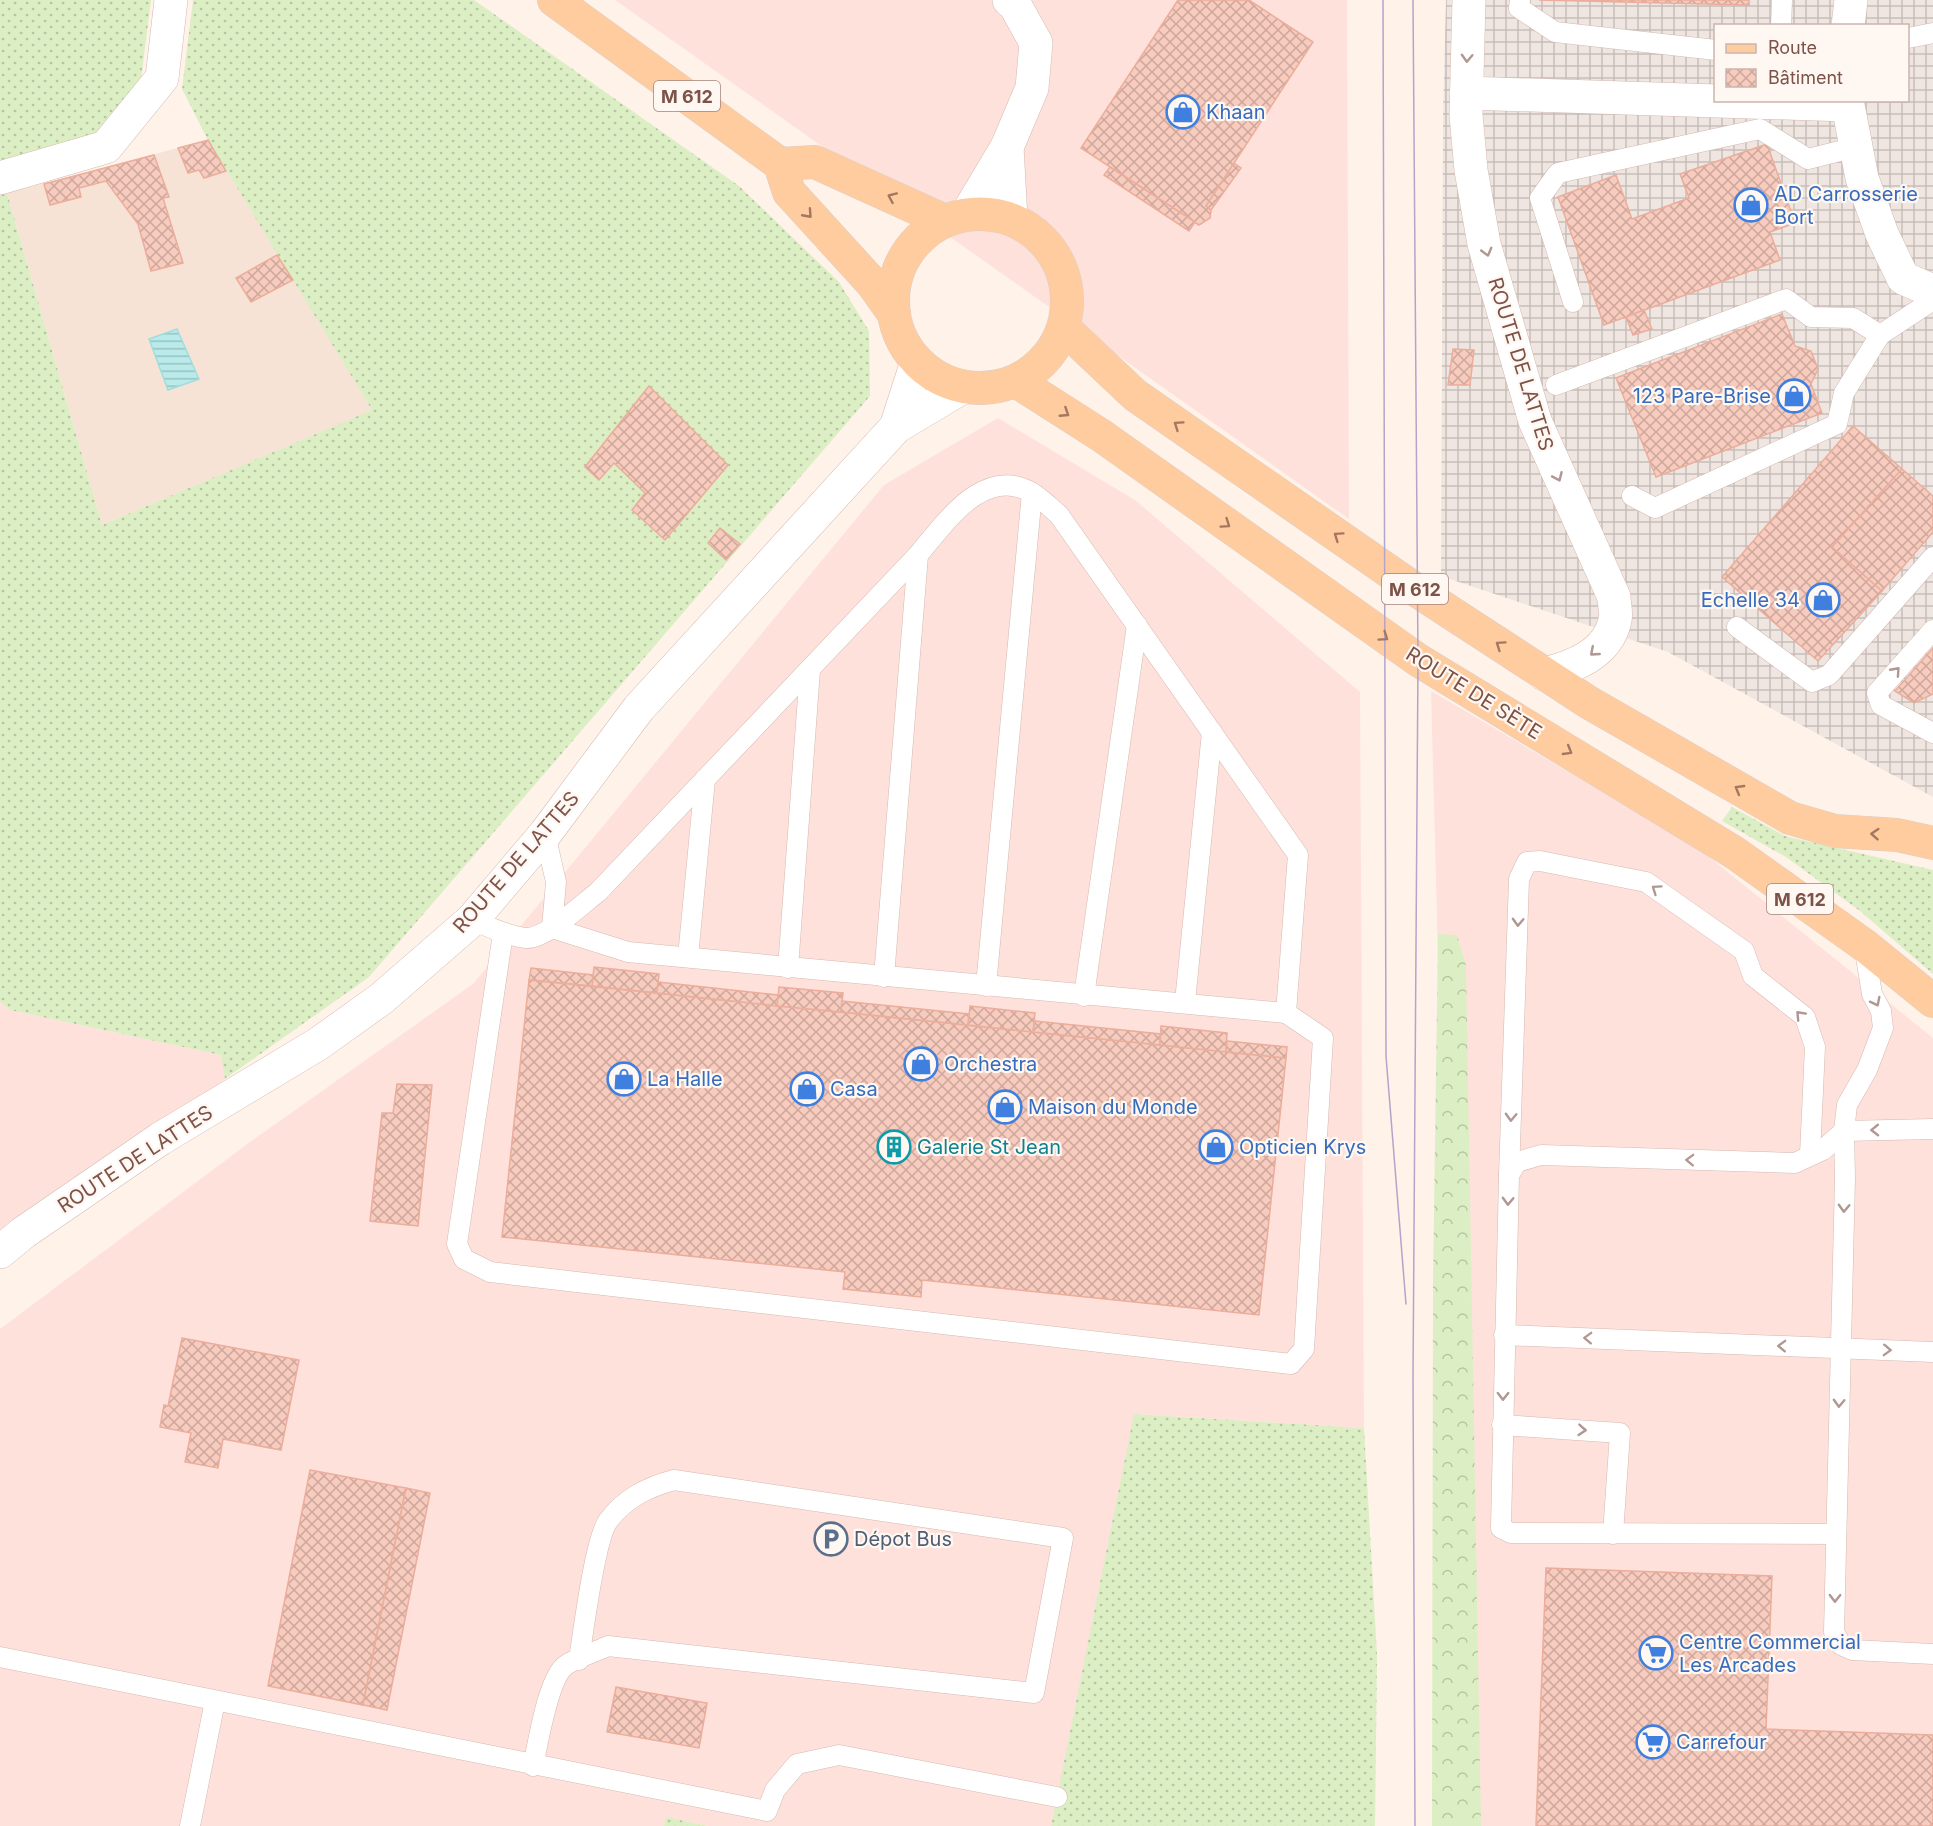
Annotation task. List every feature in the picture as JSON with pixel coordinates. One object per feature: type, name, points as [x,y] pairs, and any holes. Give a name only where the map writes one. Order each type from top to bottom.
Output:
[{"type":"main road","name":"M 612","points":[[554,0],[780,164]]},
{"type":"main road","points":[[894,314],[872,283],[789,192],[780,164],[815,162],[956,218]]},
{"type":"main road","points":[[990,214],[1011,219],[1042,239],[1062,269],[1068,298],[1064,328],[1053,350],[1037,368],[1016,381],[990,388],[963,387],[939,379],[917,362],[902,340],[894,314],[894,286],[903,259],[921,237],[956,218],[990,214]]},
{"type":"main road","name":"M 612","points":[[1064,328],[1135,395],[1416,590],[1544,674],[1790,818],[1835,831],[1897,835],[1933,843]]},
{"type":"main road","name":"ROUTE DE SÈTE","points":[[1016,381],[1102,436],[1418,660],[1735,853],[1864,945],[1933,1001]]},
{"type":"street","points":[[0,178],[106,147],[162,78],[171,0]]},
{"type":"street","points":[[956,218],[1007,147],[1032,88],[1036,43],[1015,5],[1009,0]]},
{"type":"street","name":"ROUTE DE LATTES","points":[[1469,0],[1466,93],[1471,170],[1484,244],[1521,380],[1557,477],[1607,578],[1614,597],[1616,620],[1606,641],[1591,656],[1571,667],[1544,674]]},
{"type":"street","points":[[1848,24],[1851,0]]},
{"type":"street","points":[[1466,93],[1714,100]]},
{"type":"street","points":[[1809,102],[1847,103],[1862,178],[1881,234],[1903,278],[1933,291]]},
{"type":"street","points":[[1007,147],[1011,219]]},
{"type":"street","name":"ROUTE DE LATTES","points":[[897,427],[917,362]]},
{"type":"street","name":"ROUTE DE LATTES","points":[[0,1252],[23,1233],[160,1139],[318,1044],[381,999],[472,920],[545,834],[639,708],[897,427],[963,387]]},
{"type":"lane","points":[[1520,0],[1519,8],[1555,32],[1714,50]]},
{"type":"lane","points":[[1781,24],[1782,0]]},
{"type":"lane","points":[[1909,38],[1933,33]]},
{"type":"lane","points":[[1573,302],[1540,198],[1558,172],[1760,129],[1808,159],[1856,147]]},
{"type":"lane","points":[[1556,385],[1786,299],[1811,317],[1853,318],[1880,335]]},
{"type":"lane","points":[[1632,496],[1655,508],[1837,424],[1844,393],[1880,335],[1933,300]]},
{"type":"lane","points":[[472,920],[503,933],[529,938],[552,928],[598,892],[918,555],[950,517],[980,491],[1000,484],[1032,493],[1059,515],[1298,855],[1286,1013]]},
{"type":"lane","points":[[986,986],[1032,493]]},
{"type":"lane","points":[[884,977],[918,555]]},
{"type":"lane","points":[[1737,627],[1812,682],[1829,675],[1933,557]]},
{"type":"lane","points":[[1084,996],[1137,625]]},
{"type":"lane","points":[[1933,630],[1877,693],[1881,705],[1933,733]]},
{"type":"lane","points":[[788,968],[810,670]]},
{"type":"lane","points":[[1185,1002],[1212,732]]},
{"type":"lane","points":[[688,957],[705,779]]},
{"type":"lane","points":[[545,834],[556,882],[552,928]]},
{"type":"lane","points":[[1810,1155],[1815,1047],[1805,1017],[1753,975],[1744,951],[1647,882],[1539,861],[1527,862],[1520,879],[1504,1335],[1501,1528],[1511,1533],[1836,1534]]},
{"type":"lane","points":[[503,933],[457,1244],[464,1259],[490,1272],[1291,1364],[1304,1349],[1323,1038],[1286,1013],[628,952],[552,928]]},
{"type":"lane","points":[[1864,945],[1872,994],[1881,1011],[1883,1028],[1867,1070],[1846,1105],[1834,1632],[1841,1645],[1852,1650],[1933,1654]]},
{"type":"lane","points":[[1509,1175],[1517,1162],[1541,1155],[1796,1163],[1823,1150],[1844,1131],[1933,1129]]},
{"type":"lane","points":[[1504,1335],[1933,1352]]},
{"type":"lane","points":[[1502,1425],[1620,1432],[1613,1534]]},
{"type":"lane","points":[[533,1766],[555,1677],[565,1666],[579,1660],[608,1646],[1034,1693],[1063,1538],[674,1480],[647,1487],[625,1503],[607,1522],[594,1570],[579,1660]]},
{"type":"lane","points":[[0,1657],[533,1766],[767,1811],[775,1790],[797,1764],[839,1755],[1057,1797]]},
{"type":"lane","points":[[190,1826],[215,1701]]},
{"type":"shaded area","points":[[615,0],[1347,0],[1349,519]]},
{"type":"shaded area","points":[[1446,0],[1933,0],[1933,797],[1668,652],[1441,576],[1443,116]]},
{"type":"shaded area","points":[[208,140],[373,410],[102,525],[7,193]]},
{"type":"shaded area","points":[[998,418],[1135,500],[1360,692],[1364,1428],[1135,1414],[1051,1826],[708,1826],[666,1817],[664,1826],[0,1826],[0,1329],[250,1142],[473,984],[884,485]]},
{"type":"shaded area","points":[[1431,691],[1698,848],[1933,1038],[1933,1826],[1461,1826]]},
{"type":"shaded area","points":[[0,1002],[10,1010],[222,1055],[225,1079],[0,1248]]},
{"type":"green space","points":[[0,0],[151,0],[140,88],[97,139],[0,168]]},
{"type":"green space","points":[[193,0],[474,0],[739,186],[839,282],[869,331],[870,396],[369,977],[225,1079],[221,1055],[10,1010],[0,1002],[0,195],[7,193],[102,525],[372,410],[208,140],[182,89]]},
{"type":"green space","points":[[1732,807],[1785,836],[1933,870],[1933,974],[1860,911],[1786,857],[1722,821]]},
{"type":"green space","points":[[1438,934],[1457,935],[1466,965],[1481,1826],[1432,1826],[1433,1280]]},
{"type":"green space","points":[[1134,1414],[1364,1428],[1377,1655],[1375,1826],[1051,1826]]},
{"type":"green space","points":[[666,1817],[708,1826],[664,1826]]},
{"type":"water","points":[[177,329],[199,379],[168,390],[149,339]]},
{"type":"building","points":[[1178,0],[1249,0],[1313,42],[1206,206],[1211,210],[1210,218],[1199,225],[1081,148]]},
{"type":"building","points":[[1539,0],[1749,0],[1749,5]]},
{"type":"building","points":[[208,140],[226,171],[204,178],[199,170],[188,173],[178,148]]},
{"type":"building","points":[[1767,144],[1795,223],[1770,232],[1780,260],[1604,325],[1558,197],[1616,175],[1632,219],[1689,198],[1680,174]]},
{"type":"building","points":[[154,155],[169,197],[163,198],[183,263],[151,271],[138,224],[106,181],[79,188],[81,197],[50,205],[44,184]]},
{"type":"building","points":[[1234,163],[1241,168],[1211,210],[1206,206]]},
{"type":"building","points":[[1110,167],[1195,222],[1189,231],[1104,175]]},
{"type":"building","points":[[277,255],[293,280],[251,302],[236,278]]},
{"type":"building","points":[[1644,310],[1652,329],[1633,335],[1626,317]]},
{"type":"building","points":[[1782,314],[1795,346],[1811,351],[1818,369],[1811,384],[1822,413],[1656,477],[1616,378]]},
{"type":"building","points":[[1453,349],[1474,350],[1470,385],[1448,385]]},
{"type":"building","points":[[649,386],[728,465],[665,540],[632,510],[645,493],[614,463],[599,480],[585,467]]},
{"type":"building","points":[[1853,426],[1902,469],[1832,547],[1882,591],[1818,661],[1722,577]]},
{"type":"building","points":[[1902,469],[1933,496],[1933,532],[1882,591],[1832,547]]},
{"type":"building","points":[[720,528],[740,544],[726,560],[708,543]]},
{"type":"building","points":[[1933,648],[1933,694],[1914,703],[1895,691]]},
{"type":"building","points":[[594,967],[659,974],[657,993],[592,986]]},
{"type":"building","points":[[531,968],[593,975],[592,986],[529,980]]},
{"type":"building","name":"Galerie St Jean","points":[[529,980],[1286,1058],[1259,1315],[922,1280],[921,1297],[843,1289],[845,1272],[502,1237]]},
{"type":"building","points":[[658,982],[778,995],[777,1006],[657,993]]},
{"type":"building","points":[[779,987],[843,993],[841,1012],[777,1006]]},
{"type":"building","points":[[842,1001],[969,1014],[968,1025],[841,1012]]},
{"type":"building","points":[[970,1006],[1035,1013],[1033,1032],[968,1025]]},
{"type":"building","points":[[1035,1021],[1161,1034],[1160,1045],[1033,1032]]},
{"type":"building","points":[[1161,1026],[1227,1033],[1226,1052],[1160,1045]]},
{"type":"building","points":[[1227,1041],[1287,1047],[1286,1058],[1226,1052]]},
{"type":"building","points":[[397,1084],[432,1085],[418,1226],[370,1221],[382,1113],[393,1113]]},
{"type":"building","points":[[182,1338],[299,1360],[281,1450],[223,1439],[218,1468],[185,1462],[191,1433],[160,1427],[164,1405],[168,1406]]},
{"type":"building","points":[[310,1470],[406,1488],[363,1705],[268,1686]]},
{"type":"building","points":[[406,1488],[430,1493],[387,1710],[363,1705]]},
{"type":"building","name":"Centre Commercial Les Arcades","points":[[1546,1568],[1772,1576],[1766,1729],[1933,1735],[1933,1826],[1536,1826]]},
{"type":"building","points":[[616,1687],[707,1703],[699,1748],[607,1732]]},
{"type":"tram line","points":[[1383,0],[1386,1056],[1406,1304]]},
{"type":"tram line","points":[[1413,0],[1418,660],[1413,1377],[1415,1826]]},
{"type":"place","name":"Khaan","points":[[1183,112]]},
{"type":"place","name":"AD Carrosserie Bort","points":[[1751,205]]},
{"type":"place","name":"123 Pare-Brise","points":[[1794,396]]},
{"type":"place","name":"Echelle 34","points":[[1823,600]]},
{"type":"place","name":"Orchestra","points":[[921,1064]]},
{"type":"place","name":"La Halle","points":[[624,1079]]},
{"type":"place","name":"Casa","points":[[807,1089]]},
{"type":"place","name":"Maison du Monde","points":[[1005,1107]]},
{"type":"place","name":"Galerie St Jean","points":[[894,1147]]},
{"type":"place","name":"Opticien Krys","points":[[1216,1147]]},
{"type":"place","name":"Dépot Bus","points":[[831,1539]]},
{"type":"place","name":"Centre Commercial Les Arcades","points":[[1656,1653]]},
{"type":"place","name":"Carrefour","points":[[1653,1742]]}]
